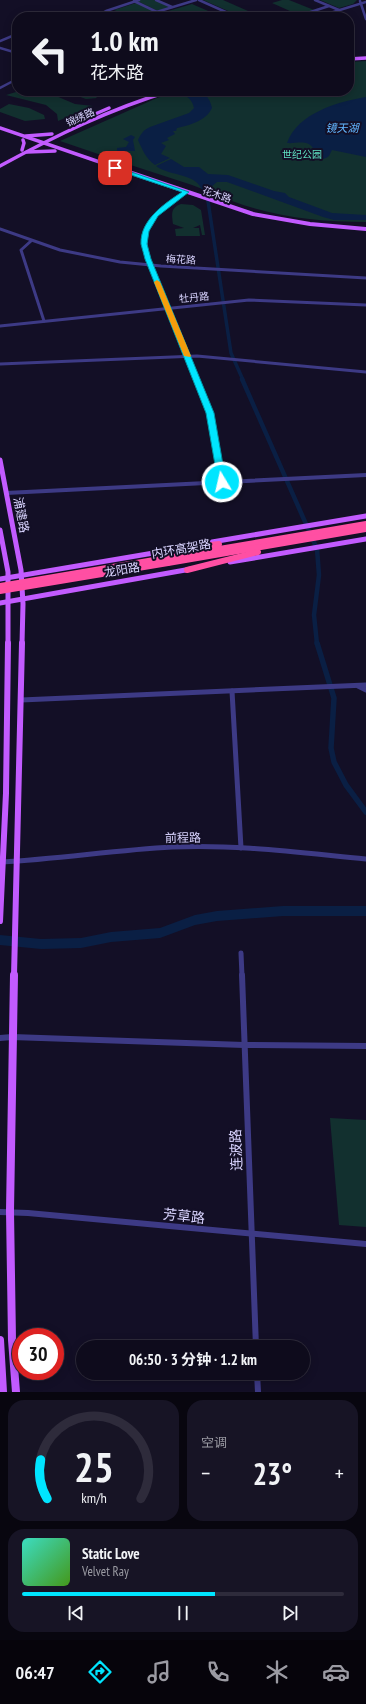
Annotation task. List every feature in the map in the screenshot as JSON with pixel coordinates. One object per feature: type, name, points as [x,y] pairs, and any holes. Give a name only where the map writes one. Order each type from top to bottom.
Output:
[{"type":"highway","points":[[187,570],[269,549],[301,538],[366,524]]},
{"type":"highway","points":[[178,549],[301,538],[366,530]]},
{"type":"highway","name":"内环高架路","points":[[0,586],[301,538]]},
{"type":"highway","name":"内环高架路","points":[[0,591],[167,560]]},
{"type":"main road","points":[[354,57],[366,56]]},
{"type":"main road","name":"锦绣路","points":[[0,166],[52,134],[87,117],[141,96]]},
{"type":"main road","name":"锦绣路","points":[[36,144],[42,143],[120,108],[155,96]]},
{"type":"main road","name":"花木路","points":[[0,128],[22,136],[36,144]]},
{"type":"main road","name":"花木路","points":[[0,132],[250,216],[288,225],[335,232],[366,233]]},
{"type":"main road","points":[[22,136],[52,134]]},
{"type":"main road","points":[[23,140],[24,151],[56,150],[57,136]]},
{"type":"main road","name":"花木路","points":[[42,143],[56,150]]},
{"type":"main road","name":"锦绣路","points":[[0,163],[24,151]]},
{"type":"main road","name":"花木路","points":[[215,203],[253,214],[290,222],[336,228],[366,229]]},
{"type":"main road","name":"浦建路","points":[[0,460],[22,574],[23,598],[12,1037],[10,1211],[12,1340],[16,1392]]},
{"type":"main road","points":[[319,535],[366,516]]},
{"type":"main road","name":"浦建路","points":[[0,530],[9,577],[6,793],[1,862],[0,921]]},
{"type":"main road","points":[[319,535],[366,538]]},
{"type":"main road","name":"龙阳路","points":[[0,579],[22,574],[178,549]]},
{"type":"main road","name":"龙阳路","points":[[0,603],[187,570]]},
{"type":"main road","points":[[0,1340],[3,1392]]},
{"type":"street","points":[[134,0],[157,12],[198,0],[226,12]]},
{"type":"street","points":[[106,12],[134,0]]},
{"type":"street","points":[[100,12],[134,0],[138,0]]},
{"type":"street","points":[[156,0],[172,8]]},
{"type":"street","points":[[315,0],[339,10]]},
{"type":"street","points":[[361,2],[366,19]]},
{"type":"street","points":[[334,12],[361,2],[366,3]]},
{"type":"street","points":[[310,12],[329,6]]},
{"type":"street","points":[[333,12],[339,10]]},
{"type":"street","points":[[0,41],[12,36]]},
{"type":"street","points":[[0,48],[12,52]]},
{"type":"street","points":[[0,88],[12,82]]},
{"type":"street","points":[[185,193],[159,211],[146,231],[144,244],[150,266],[210,413],[222,482]]},
{"type":"street","name":"梅花路","points":[[0,229],[30,241],[92,258],[150,266],[366,278]]},
{"type":"street","points":[[30,241],[21,250],[44,321]]},
{"type":"street","name":"牡丹路","points":[[0,326],[231,301],[268,300],[366,305]]},
{"type":"street","points":[[0,364],[187,356],[229,358],[366,372]]},
{"type":"street","points":[[6,493],[366,475]]},
{"type":"street","points":[[20,700],[366,685]]},
{"type":"street","points":[[357,686],[366,690]]},
{"type":"street","points":[[232,691],[241,848]]},
{"type":"street","name":"前程路","points":[[1,862],[172,847],[241,848],[366,859]]},
{"type":"street","name":"连波路","points":[[241,953],[256,1340]]},
{"type":"street","points":[[0,1038],[12,1037],[244,1045],[366,1046]]},
{"type":"street","name":"芳草路","points":[[0,1212],[10,1211],[252,1235],[366,1244]]},
{"type":"street","points":[[257,1380],[258,1392]]},
{"type":"green space","points":[[154,0],[170,7],[158,11],[137,1]]},
{"type":"green space","points":[[203,0],[223,0],[251,12],[231,12]]},
{"type":"green space","points":[[282,0],[289,0],[314,10],[308,12],[292,12],[272,3]]},
{"type":"green space","points":[[320,0],[357,0],[353,4],[339,8]]},
{"type":"green space","points":[[136,3],[155,12],[119,12],[114,10]]},
{"type":"green space","points":[[192,4],[210,12],[165,12]]},
{"type":"green space","name":"世纪公园","points":[[366,61],[366,222],[315,220],[265,211],[60,141],[164,96],[354,96],[354,62]]},
{"type":"green space","points":[[12,93],[12,96],[56,96],[75,104],[93,106],[58,121],[57,114],[46,105],[6,95]]},
{"type":"green space","points":[[78,96],[95,96],[97,98],[86,99]]},
{"type":"green space","points":[[9,104],[29,108],[44,115],[45,119],[25,121],[0,112],[0,109]]},
{"type":"green space","points":[[181,204],[193,205],[201,210],[205,235],[202,235],[200,225],[193,228],[199,228],[200,236],[176,236],[175,229],[184,228],[173,224],[172,212],[175,207]]},
{"type":"green space","points":[[330,1118],[366,1120],[366,1227],[339,1225]]},
{"type":"water","points":[[185,96],[207,96],[212,108],[202,119],[192,124],[177,128],[176,131],[173,131],[175,134],[167,138],[169,140],[161,143],[166,146],[161,154],[170,158],[155,165],[147,157],[138,140],[141,134],[148,128],[189,113],[194,108],[189,99]]},
{"type":"water","name":"镜天湖","points":[[366,97],[366,157],[332,150],[326,158],[312,160],[303,155],[307,150],[313,148],[311,145],[305,143],[287,143],[292,133],[309,117],[331,106]]},
{"type":"water","points":[[131,135],[135,137],[133,140],[135,151],[117,151],[117,148],[126,147],[129,142],[123,139]]},
{"type":"water","points":[[171,159],[184,167],[199,167],[208,174],[228,175],[274,191],[285,193],[289,197],[332,213],[366,215],[366,220],[334,220],[323,217],[227,182],[217,182],[211,187],[211,195],[203,192],[195,181],[156,166]]},
{"type":"waterway","points":[[206,188],[231,353],[243,380]]},
{"type":"waterway","points":[[242,379],[317,549],[319,575],[314,615],[317,644]]},
{"type":"waterway","points":[[317,643],[334,698],[331,748],[334,762],[346,785],[366,812]]},
{"type":"waterway","points":[[0,940],[41,944],[81,943],[111,937],[160,933],[195,920],[217,916],[283,911],[366,911]]},
{"type":"slow traffic","points":[[157,282],[187,356]]},
{"type":"route","points":[[115,168],[186,192],[165,206],[153,218],[146,231],[144,244],[148,259],[210,413],[222,482]]}]
